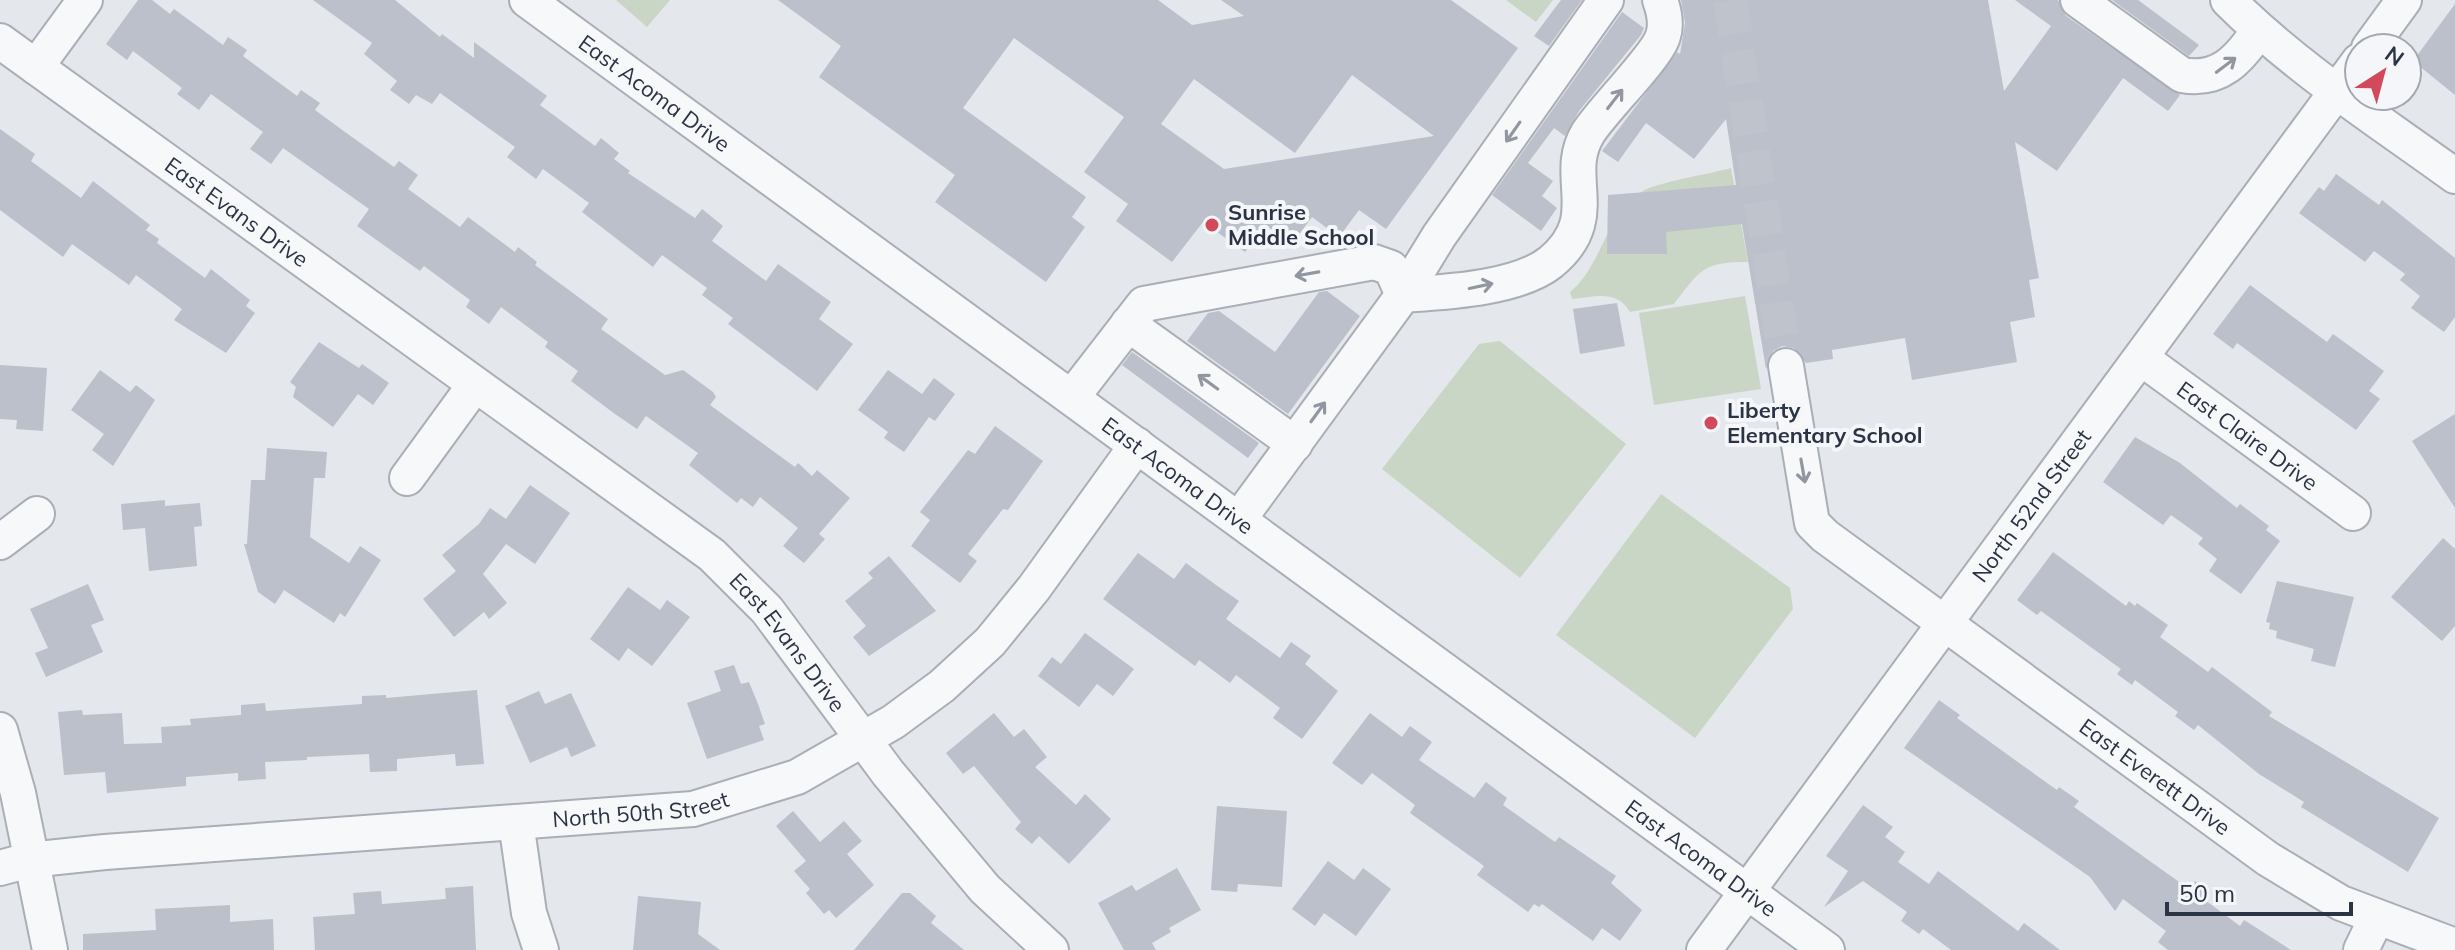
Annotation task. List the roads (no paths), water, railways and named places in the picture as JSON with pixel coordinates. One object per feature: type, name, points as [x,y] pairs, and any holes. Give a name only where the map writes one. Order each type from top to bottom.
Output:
[{"type":"street","points":[[36,67],[85,0]]},
{"type":"street","name":"East Acoma Drive","points":[[527,0],[1827,950]]},
{"type":"street","points":[[1239,519],[1403,295],[1439,236],[1606,0]]},
{"type":"street","points":[[1403,295],[1456,291],[1527,276],[1551,262],[1570,240],[1582,214],[1579,153],[1588,133],[1663,38],[1665,17],[1660,0]]},
{"type":"street","points":[[2078,0],[2182,75],[2201,79],[2220,72],[2246,49],[2259,30]]},
{"type":"street","points":[[2228,0],[2259,30],[2455,176]]},
{"type":"street","points":[[2381,32],[2404,0]]},
{"type":"street","name":"East Evans Drive","points":[[0,41],[712,555],[767,610],[864,739],[985,889],[1051,950]]},
{"type":"street","name":"North 52nd Street","points":[[1704,950],[2343,82]]},
{"type":"street","points":[[1072,397],[1144,304],[1374,262],[1391,268],[1403,295]]},
{"type":"street","points":[[1128,324],[1295,444]]},
{"type":"street","name":"East Claire Drive","points":[[2141,358],[2353,513]]},
{"type":"street","name":"East Everett Drive","points":[[1786,366],[1812,523],[1942,623],[2268,859],[2341,903],[2376,919],[2455,946]]},
{"type":"street","points":[[407,478],[474,386]]},
{"type":"street","name":"North 50th Street","points":[[15,864],[693,809],[797,777],[864,739],[942,686],[990,642],[1034,588],[1137,445]]},
{"type":"street","points":[[0,542],[37,514]]},
{"type":"street","points":[[0,730],[18,793],[15,864],[50,950]]},
{"type":"street","points":[[516,822],[529,913],[541,950]]},
{"type":"street","points":[[2361,950],[2376,919]]},
{"type":"tunnel","points":[[1730,0],[1786,366]]},
{"type":"place","name":"Sunrise Middle School","points":[[1212,225]]},
{"type":"place","name":"Liberty Elementary School","points":[[1711,423]]}]
